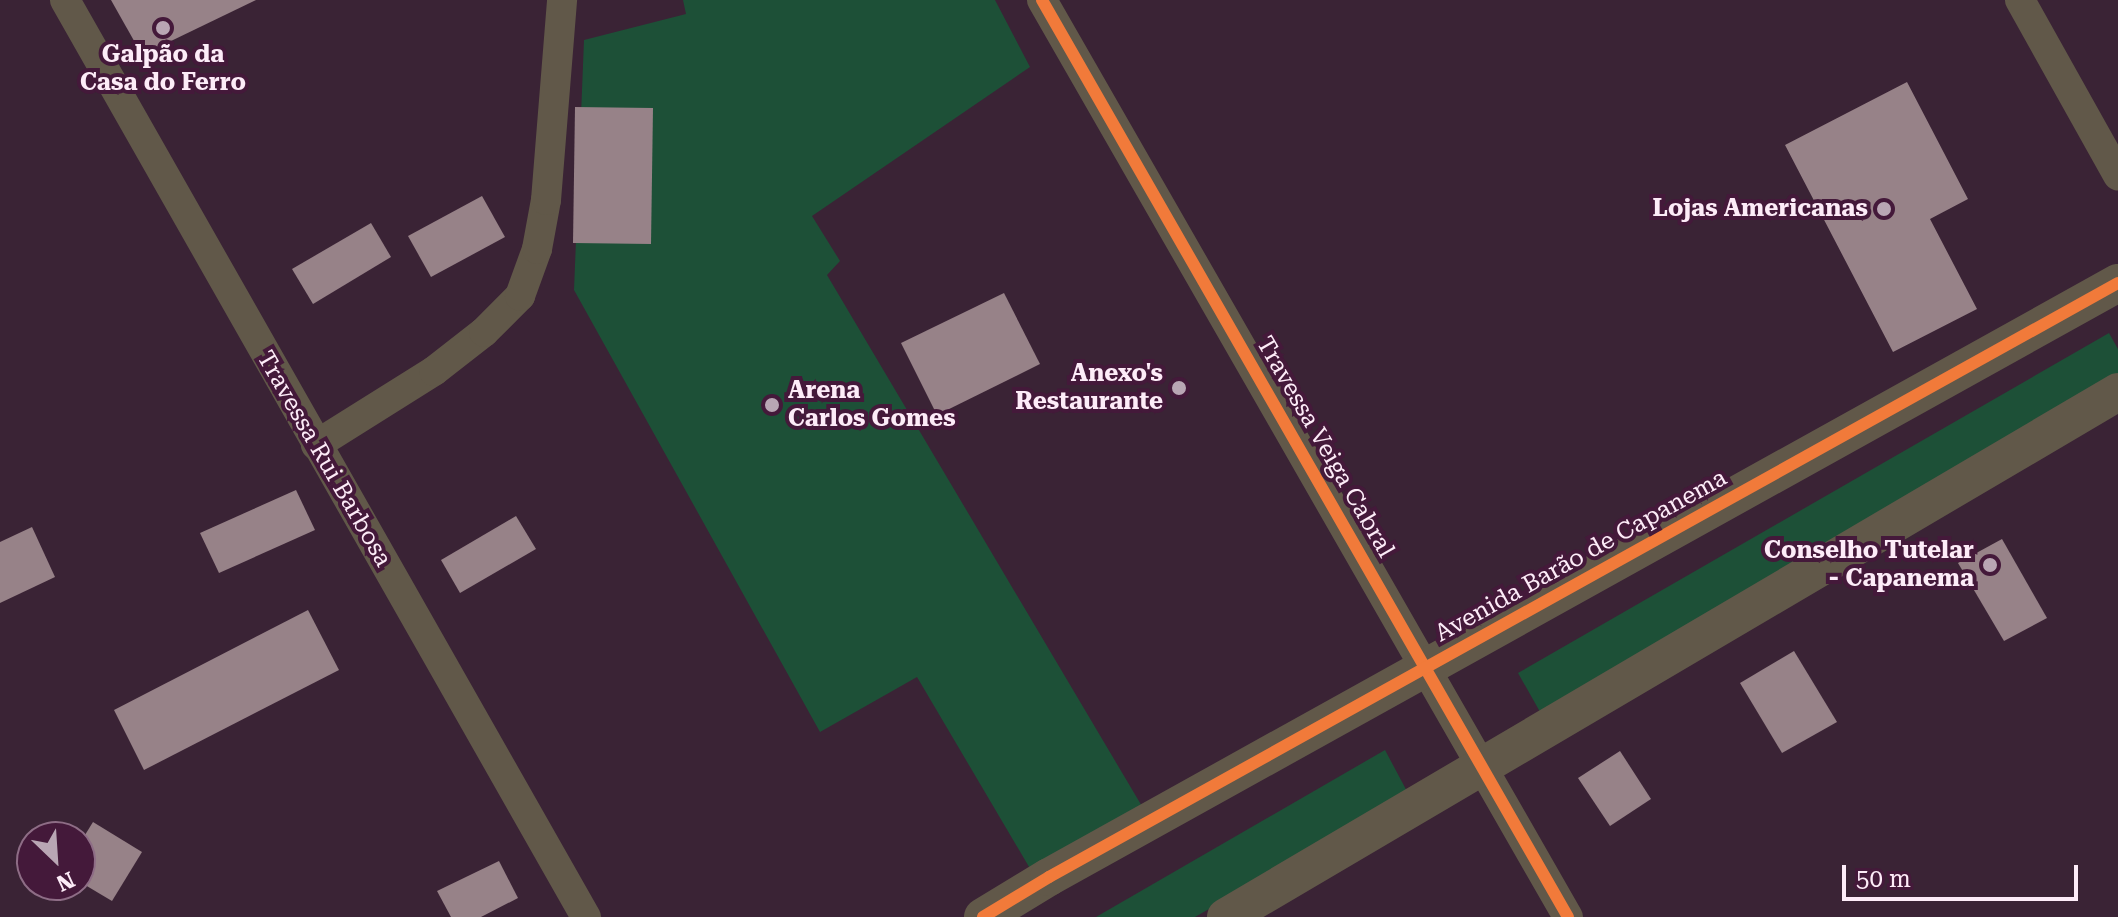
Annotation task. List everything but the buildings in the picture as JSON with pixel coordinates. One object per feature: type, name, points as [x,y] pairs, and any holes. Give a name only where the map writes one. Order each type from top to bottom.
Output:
[{"type":"street","name":"Travessa Rui Barbosa","points":[[65,0],[586,917]]},
{"type":"street","points":[[316,445],[434,371],[484,332],[520,296],[537,249],[546,200],[562,0]]},
{"type":"street","name":"Travessa Veiga Cabral","points":[[1042,0],[1568,917]]},
{"type":"street","points":[[2020,0],[2118,175]]},
{"type":"street","name":"Avenida Barão de Capanema","points":[[983,917],[2118,283]]},
{"type":"street","points":[[1226,917],[2118,392]]},
{"type":"green space","name":"Arena Carlos Gomes","points":[[683,0],[995,0],[1030,67],[812,216],[840,261],[827,275],[1146,813],[1035,877],[917,677],[820,732],[574,290],[584,40],[686,14]]},
{"type":"green space","points":[[2109,333],[2118,349],[2118,387],[1544,719],[1518,673]]},
{"type":"green space","points":[[1385,750],[1409,795],[1195,917],[1096,917]]},
{"type":"cycle path","points":[[1042,0],[1568,917]]},
{"type":"cycle path","points":[[983,917],[1049,877],[2118,283]]},
{"type":"place","name":"Galpão da Casa do Ferro","points":[[163,28]]},
{"type":"place","name":"Lojas Americanas","points":[[1884,209]]},
{"type":"place","name":"Anexo's Restaurante","points":[[1179,388]]},
{"type":"place","name":"Arena Carlos Gomes","points":[[772,405]]},
{"type":"place","name":"Conselho Tutelar - Capanema","points":[[1990,565]]}]
